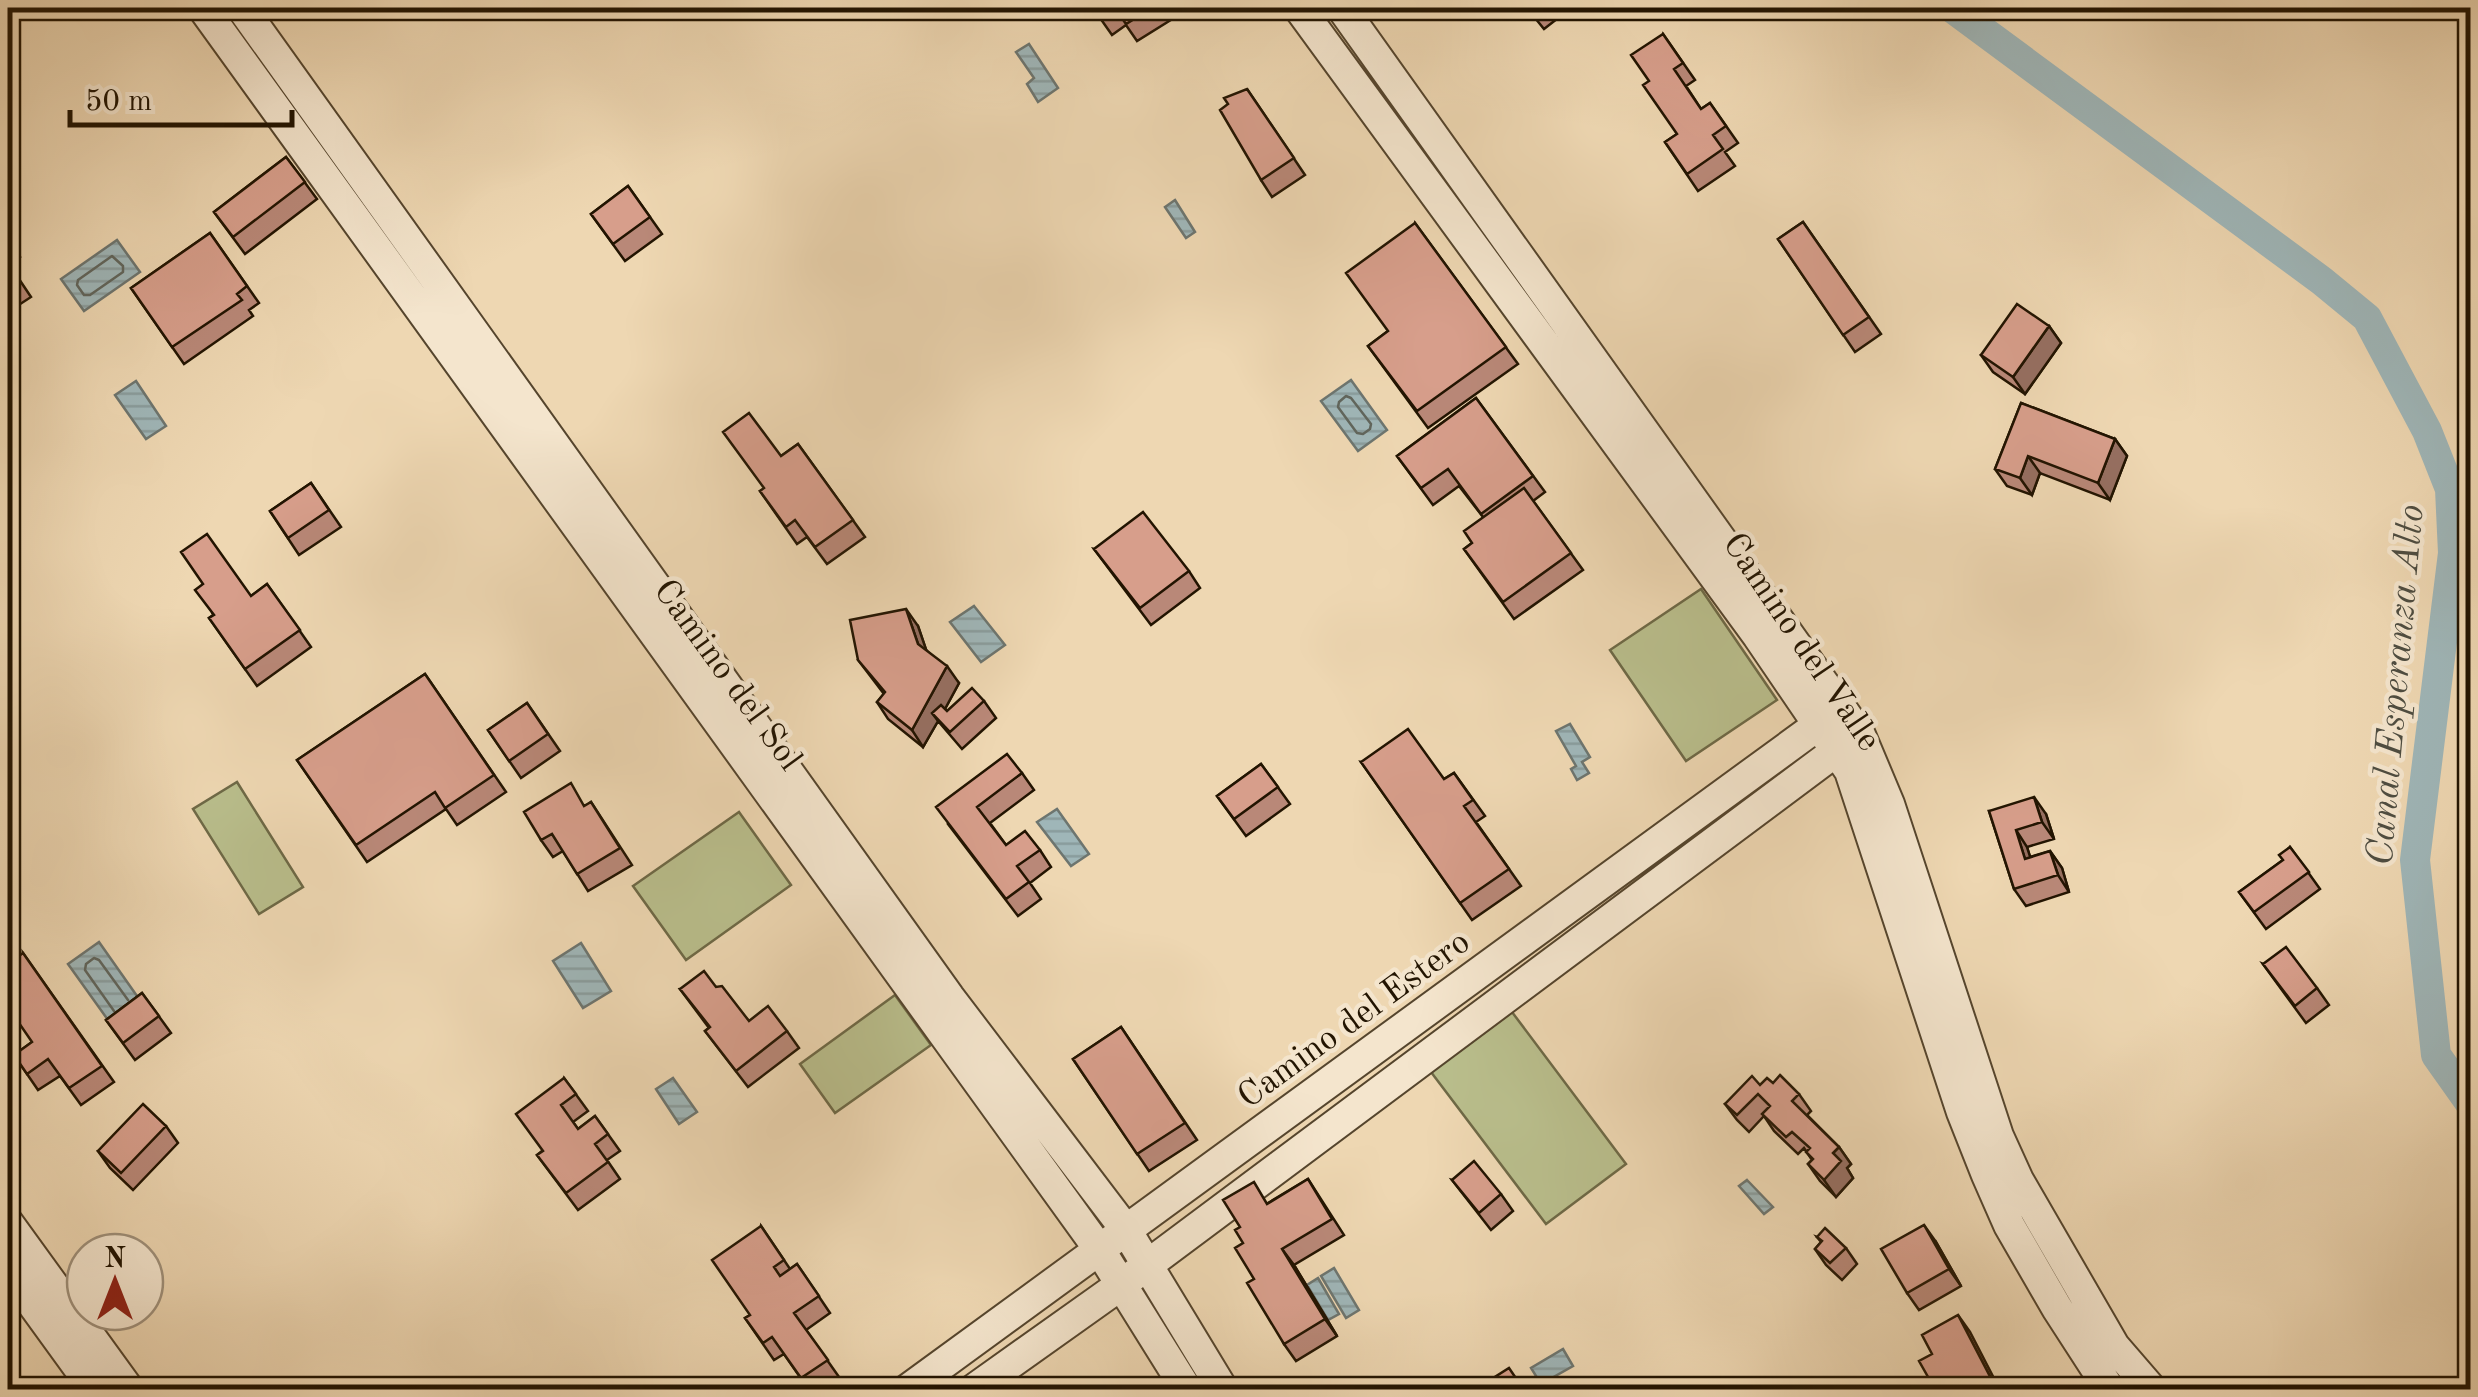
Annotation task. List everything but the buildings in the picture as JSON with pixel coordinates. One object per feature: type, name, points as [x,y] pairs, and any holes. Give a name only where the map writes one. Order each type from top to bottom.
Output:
[{"type":"street","name":"Camino del Sol","points":[[203,8],[1099,1249],[1187,1390]]},
{"type":"street","name":"Camino del Sol","points":[[242,8],[949,997],[1126,1230],[1223,1390]]},
{"type":"street","name":"Camino del Valle","points":[[1299,8],[1758,636],[1839,729],[1986,1176],[2057,1308],[2110,1390]]},
{"type":"street","name":"Camino del Valle","points":[[1342,8],[1890,804],[1998,1136],[2018,1180],[2095,1315],[2132,1369],[2152,1390]]},
{"type":"street","name":"Camino del Estero","points":[[907,1390],[1099,1249],[1839,729]]},
{"type":"street","name":"Camino del Estero","points":[[973,1390],[1146,1266],[1839,729]]},
{"type":"street","points":[[8,1224],[129,1390]]},
{"type":"street","points":[[8,1270],[95,1390]]},
{"type":"green space","points":[[1701,589],[1777,700],[1686,761],[1610,650]]},
{"type":"green space","points":[[237,782],[303,887],[259,914],[193,809]]},
{"type":"green space","points":[[739,812],[791,885],[686,960],[633,886]]},
{"type":"green space","points":[[895,995],[931,1045],[835,1113],[800,1064]]},
{"type":"green space","points":[[1512,1012],[1626,1164],[1546,1224],[1431,1072]]},
{"type":"water","points":[[1029,44],[1058,88],[1038,102],[1027,84],[1034,78],[1016,52]]},
{"type":"water","points":[[1175,200],[1195,232],[1186,238],[1165,207]]},
{"type":"water","points":[[117,240],[140,272],[84,311],[61,279]]},
{"type":"water","points":[[1351,380],[1387,430],[1358,451],[1321,401]]},
{"type":"water","points":[[136,381],[166,426],[146,439],[115,395]]},
{"type":"water","points":[[974,606],[1005,645],[981,662],[950,622]]},
{"type":"water","points":[[1570,724],[1590,757],[1582,762],[1589,773],[1577,780],[1571,769],[1576,766],[1556,731]]},
{"type":"water","points":[[1057,809],[1089,854],[1071,866],[1037,822]]},
{"type":"water","points":[[99,942],[144,1006],[113,1027],[68,964]]},
{"type":"water","points":[[581,943],[611,991],[583,1008],[553,961]]},
{"type":"water","points":[[673,1078],[697,1112],[679,1124],[656,1089]]},
{"type":"water","points":[[1747,1180],[1773,1207],[1764,1214],[1739,1186]]},
{"type":"water","points":[[1334,1268],[1359,1310],[1346,1318],[1321,1276]]},
{"type":"water","points":[[1318,1278],[1339,1314],[1328,1320],[1307,1285]]},
{"type":"water","points":[[1563,1349],[1573,1366],[1541,1384],[1531,1368]]},
{"type":"waterway","name":"Canal Esperanza Alto","points":[[1952,8],[2367,318],[2427,431],[2450,489],[2453,553],[2415,860],[2436,1055],[2470,1103]]}]
